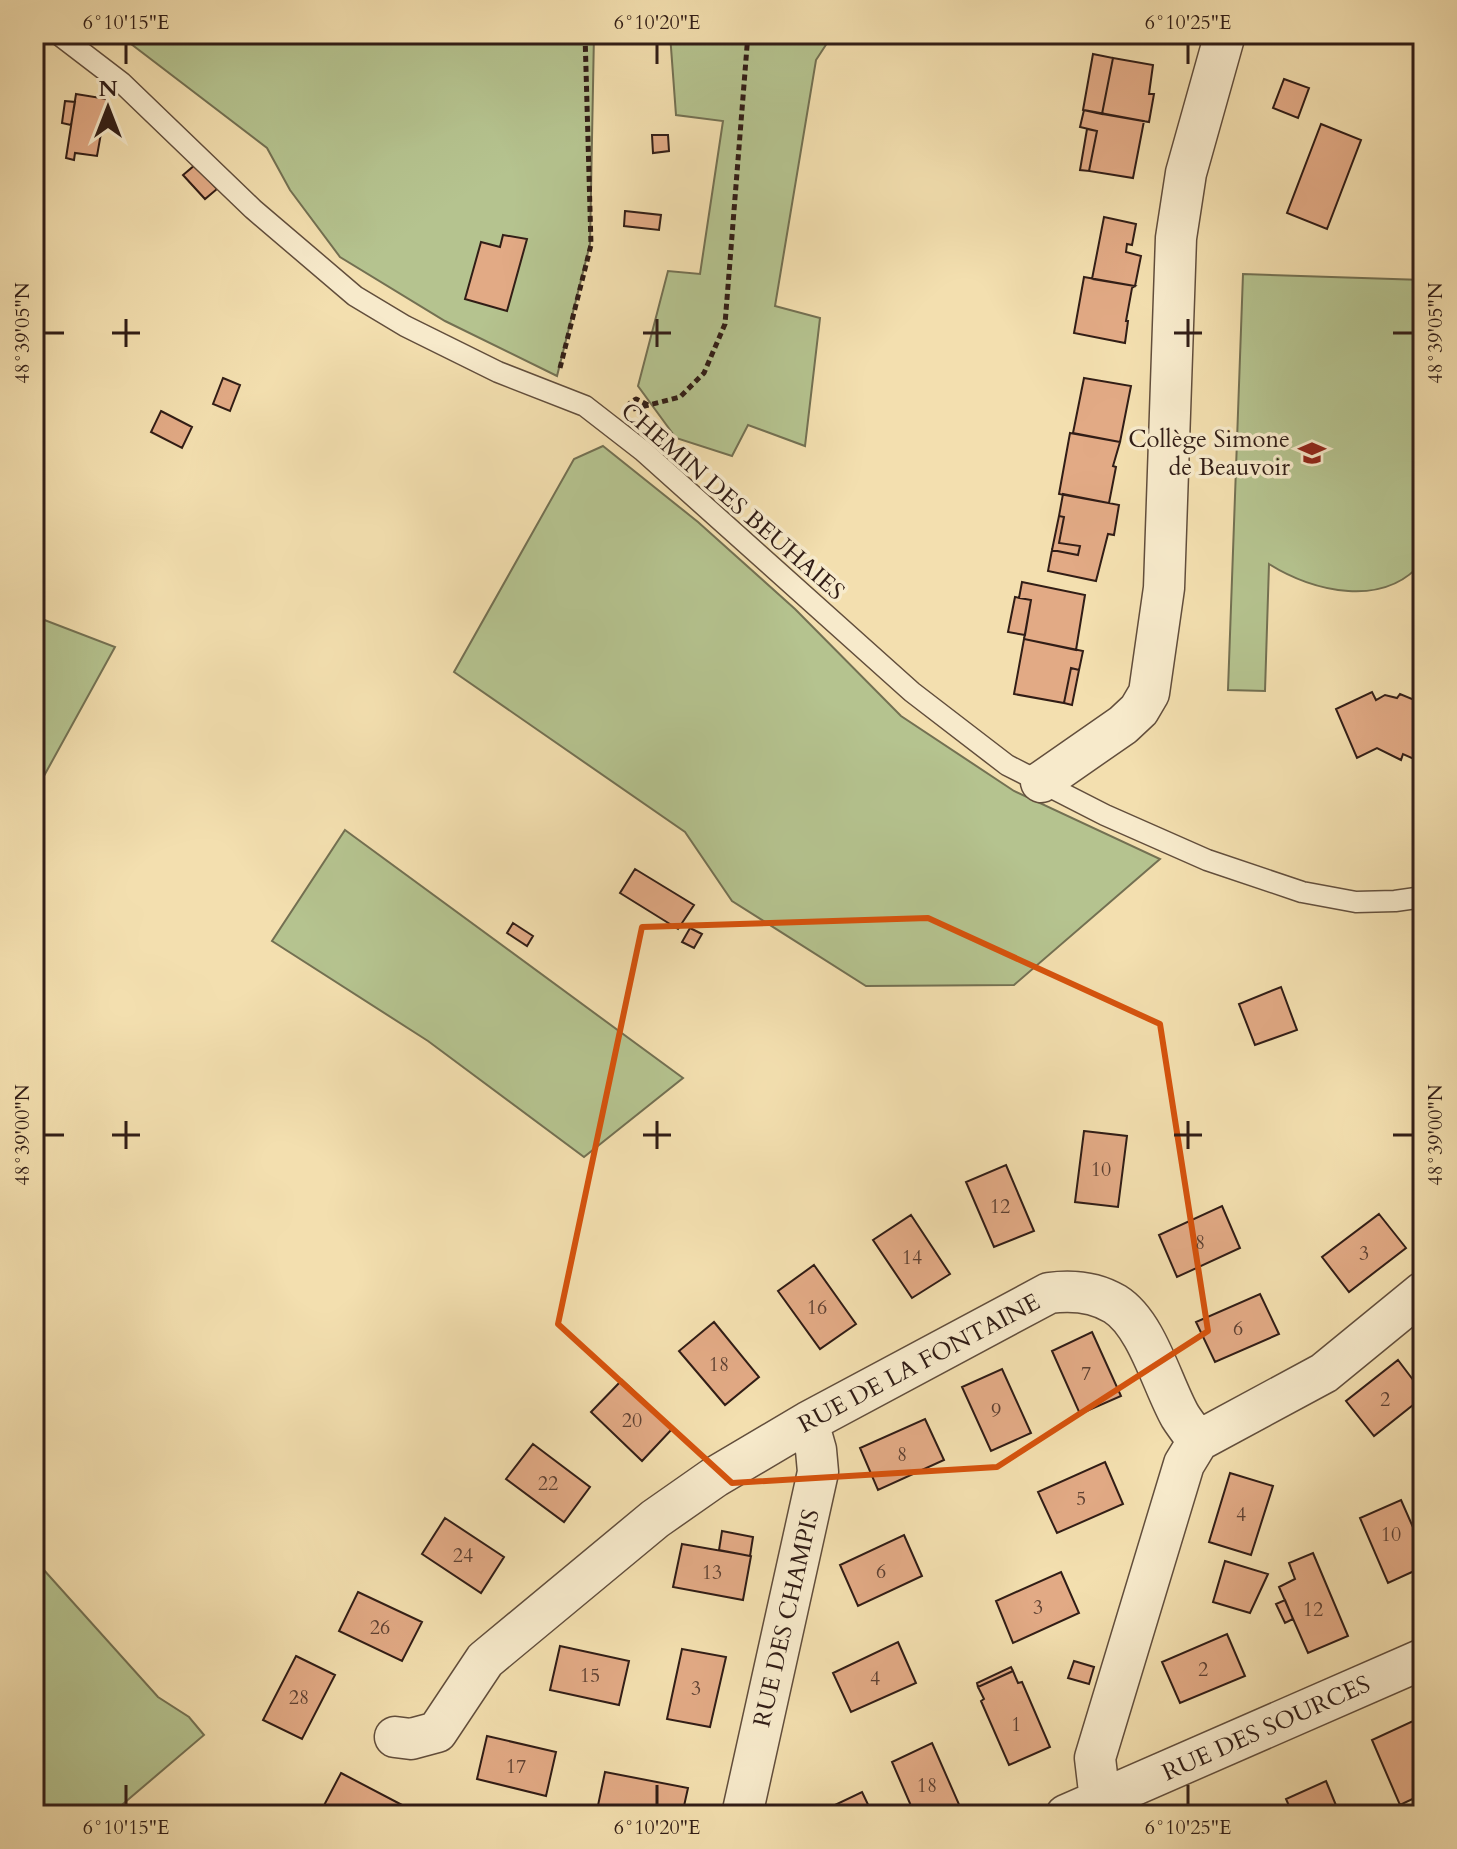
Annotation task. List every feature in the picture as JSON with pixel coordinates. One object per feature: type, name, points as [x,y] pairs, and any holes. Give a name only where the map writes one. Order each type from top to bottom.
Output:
[{"type":"street","points":[[1041,782],[1123,725],[1139,710],[1149,693],[1164,588],[1176,238],[1186,173],[1225,34]]},
{"type":"street","name":"RUE DE LA FONTAINE","points":[[395,1737],[411,1739],[437,1732],[485,1660],[655,1519],[715,1477],[808,1422],[1049,1293],[1067,1291],[1087,1294],[1115,1304],[1130,1318],[1180,1415],[1198,1441]]},
{"type":"street","points":[[1083,1808],[1095,1758],[1184,1464],[1198,1441],[1324,1373],[1423,1292]]},
{"type":"street","name":"RUE DES CHAMPIS","points":[[742,1815],[818,1472],[808,1422]]},
{"type":"street","name":"RUE DES SOURCES","points":[[1083,1808],[1423,1659]]},
{"type":"lane","name":"CHEMIN DES BEUHAIES","points":[[58,34],[122,83],[253,209],[355,296],[405,326],[498,372],[585,406],[643,451],[912,692],[1007,765],[1105,815],[1207,860],[1302,892],[1356,902],[1423,897]]},
{"type":"path","points":[[553,392],[591,245],[585,34]]},
{"type":"path","points":[[628,410],[630,403],[636,399],[648,405],[680,397],[704,373],[725,324],[748,34]]},
{"type":"highlighted area","points":[[928,918],[1160,1024],[1208,1331],[997,1467],[732,1483],[558,1324],[642,927]]},
{"type":"green space","points":[[118,34],[594,34],[590,244],[557,376],[445,321],[340,257],[290,190],[267,148]]},
{"type":"green space","points":[[670,34],[833,34],[816,60],[775,306],[820,318],[805,446],[748,425],[732,456],[676,438],[638,386],[668,271],[700,274],[723,121],[676,115]]},
{"type":"green space","points":[[1243,274],[1423,280],[1423,561],[1407,576],[1389,586],[1348,591],[1306,582],[1269,564],[1265,691],[1228,690]]},
{"type":"green space","points":[[603,446],[698,522],[795,609],[901,716],[1014,791],[1160,859],[1014,985],[866,986],[732,901],[685,832],[454,672],[574,459]]},
{"type":"green space","points":[[34,616],[115,647],[34,794]]},
{"type":"green space","points":[[345,830],[683,1078],[584,1157],[428,1041],[272,941]]},
{"type":"green space","points":[[34,1559],[158,1697],[189,1717],[204,1735],[110,1815],[34,1815]]},
{"type":"building","points":[[1093,54],[1113,58],[1102,114],[1083,110]]},
{"type":"building","points":[[1113,58],[1153,65],[1149,94],[1154,94],[1149,122],[1102,114]]},
{"type":"building","points":[[1284,79],[1309,88],[1298,118],[1273,108]]},
{"type":"building","points":[[76,94],[107,99],[97,156],[75,153],[74,160],[66,158]]},
{"type":"building","points":[[65,101],[75,102],[71,125],[62,123]]},
{"type":"building","points":[[1084,110],[1144,121],[1133,178],[1089,171],[1097,131],[1080,127]]},
{"type":"building","points":[[1321,124],[1361,140],[1327,229],[1287,213]]},
{"type":"building","points":[[1087,129],[1097,131],[1089,171],[1080,170]]},
{"type":"building","points":[[652,135],[668,135],[669,151],[653,153]]},
{"type":"building","points":[[195,165],[217,189],[205,199],[183,175]]},
{"type":"building","points":[[625,211],[661,215],[659,230],[624,226]]},
{"type":"building","points":[[1104,217],[1136,224],[1132,245],[1127,244],[1126,252],[1141,256],[1135,286],[1092,279]]},
{"type":"building","points":[[503,235],[527,239],[507,311],[465,299],[481,242],[500,247]]},
{"type":"building","points":[[1084,277],[1135,286],[1132,288],[1126,321],[1125,343],[1074,333]]},
{"type":"building","points":[[223,378],[240,385],[230,411],[213,404]]},
{"type":"building","points":[[1084,378],[1131,386],[1120,442],[1073,433]]},
{"type":"building","points":[[161,411],[192,427],[182,448],[151,432]]},
{"type":"building","points":[[1070,433],[1120,442],[1113,466],[1116,467],[1109,503],[1059,494]]},
{"type":"building","points":[[1063,494],[1119,505],[1114,535],[1108,534],[1096,581],[1048,571],[1052,550],[1078,555],[1080,546],[1059,543],[1064,517],[1059,516]]},
{"type":"building","points":[[1059,516],[1064,517],[1059,543],[1080,546],[1078,555],[1052,550]]},
{"type":"building","points":[[1022,582],[1085,595],[1076,650],[1024,639],[1031,600],[1019,598]]},
{"type":"building","points":[[1015,597],[1031,600],[1025,635],[1008,632]]},
{"type":"building","points":[[1024,639],[1083,651],[1079,670],[1071,668],[1064,703],[1014,694]]},
{"type":"building","points":[[1071,668],[1079,670],[1072,705],[1064,703]]},
{"type":"building","points":[[1423,690],[1423,763],[1403,754],[1401,760],[1377,748],[1357,758],[1336,709],[1372,692],[1376,700],[1385,695],[1397,698],[1400,694],[1419,702]]},
{"type":"building","points":[[635,869],[694,905],[678,929],[620,893]]},
{"type":"building","points":[[513,923],[533,936],[527,946],[507,933]]},
{"type":"building","points":[[690,928],[702,934],[694,948],[682,942]]},
{"type":"building","points":[[1281,987],[1297,1030],[1255,1045],[1239,1004]]},
{"type":"building","points":[[1084,1131],[1127,1136],[1118,1207],[1075,1202]]},
{"type":"building","points":[[1006,1165],[1034,1231],[994,1247],[966,1182]]},
{"type":"building","points":[[1222,1206],[1240,1248],[1177,1277],[1159,1235]]},
{"type":"building","points":[[1379,1214],[1406,1248],[1349,1292],[1322,1257]]},
{"type":"building","points":[[911,1215],[950,1274],[912,1298],[873,1240]]},
{"type":"building","points":[[814,1265],[856,1324],[820,1349],[778,1291]]},
{"type":"building","points":[[1260,1294],[1279,1334],[1215,1362],[1196,1322]]},
{"type":"building","points":[[714,1322],[759,1377],[725,1405],[679,1351]]},
{"type":"building","points":[[1092,1332],[1121,1396],[1080,1414],[1052,1351]]},
{"type":"building","points":[[1398,1360],[1423,1397],[1374,1436],[1346,1401]]},
{"type":"building","points":[[1002,1369],[1031,1433],[991,1451],[962,1387]]},
{"type":"building","points":[[622,1380],[673,1428],[642,1461],[591,1412]]},
{"type":"building","points":[[925,1419],[944,1460],[878,1490],[860,1448]]},
{"type":"building","points":[[533,1444],[590,1487],[564,1522],[506,1479]]},
{"type":"building","points":[[1105,1462],[1123,1504],[1057,1533],[1038,1492]]},
{"type":"building","points":[[1230,1473],[1273,1486],[1251,1555],[1209,1542]]},
{"type":"building","points":[[1401,1500],[1423,1550],[1423,1567],[1388,1583],[1360,1518]]},
{"type":"building","points":[[445,1518],[504,1557],[481,1593],[422,1554]]},
{"type":"building","points":[[722,1531],[753,1537],[750,1556],[719,1550]]},
{"type":"building","points":[[904,1535],[922,1576],[858,1606],[840,1565]]},
{"type":"building","points":[[682,1544],[751,1556],[743,1600],[673,1587]]},
{"type":"building","points":[[1313,1553],[1348,1636],[1308,1653],[1279,1587],[1295,1579],[1289,1563]]},
{"type":"building","points":[[1225,1561],[1268,1574],[1250,1613],[1213,1602]]},
{"type":"building","points":[[1061,1572],[1079,1613],[1013,1643],[996,1601]]},
{"type":"building","points":[[358,1592],[422,1622],[402,1661],[339,1631]]},
{"type":"building","points":[[1285,1600],[1293,1619],[1285,1623],[1276,1604]]},
{"type":"building","points":[[1227,1634],[1245,1676],[1180,1703],[1162,1662]]},
{"type":"building","points":[[898,1642],[916,1683],[851,1712],[833,1673]]},
{"type":"building","points":[[560,1646],[629,1661],[619,1705],[550,1690]]},
{"type":"building","points":[[682,1649],[726,1657],[710,1727],[667,1719]]},
{"type":"building","points":[[296,1656],[335,1675],[302,1739],[263,1720]]},
{"type":"building","points":[[1074,1661],[1094,1667],[1089,1684],[1068,1678]]},
{"type":"building","points":[[1011,1667],[1013,1671],[978,1687],[977,1683]]},
{"type":"building","points":[[1013,1671],[1018,1683],[1022,1682],[1050,1747],[1009,1765],[978,1687]]},
{"type":"building","points":[[1413,1721],[1423,1745],[1423,1794],[1400,1805],[1372,1740]]},
{"type":"building","points":[[487,1736],[556,1752],[546,1796],[477,1779]]},
{"type":"building","points":[[932,1743],[961,1809],[948,1815],[915,1815],[892,1762]]},
{"type":"building","points":[[605,1772],[688,1788],[682,1815],[596,1815]]},
{"type":"building","points":[[341,1773],[404,1806],[399,1815],[320,1813]]},
{"type":"building","points":[[1326,1781],[1340,1815],[1293,1815],[1286,1799]]},
{"type":"building","points":[[862,1792],[873,1815],[814,1815]]},
{"type":"place","name":"Collège Simone de Beauvoir","points":[[1312,453]]}]
